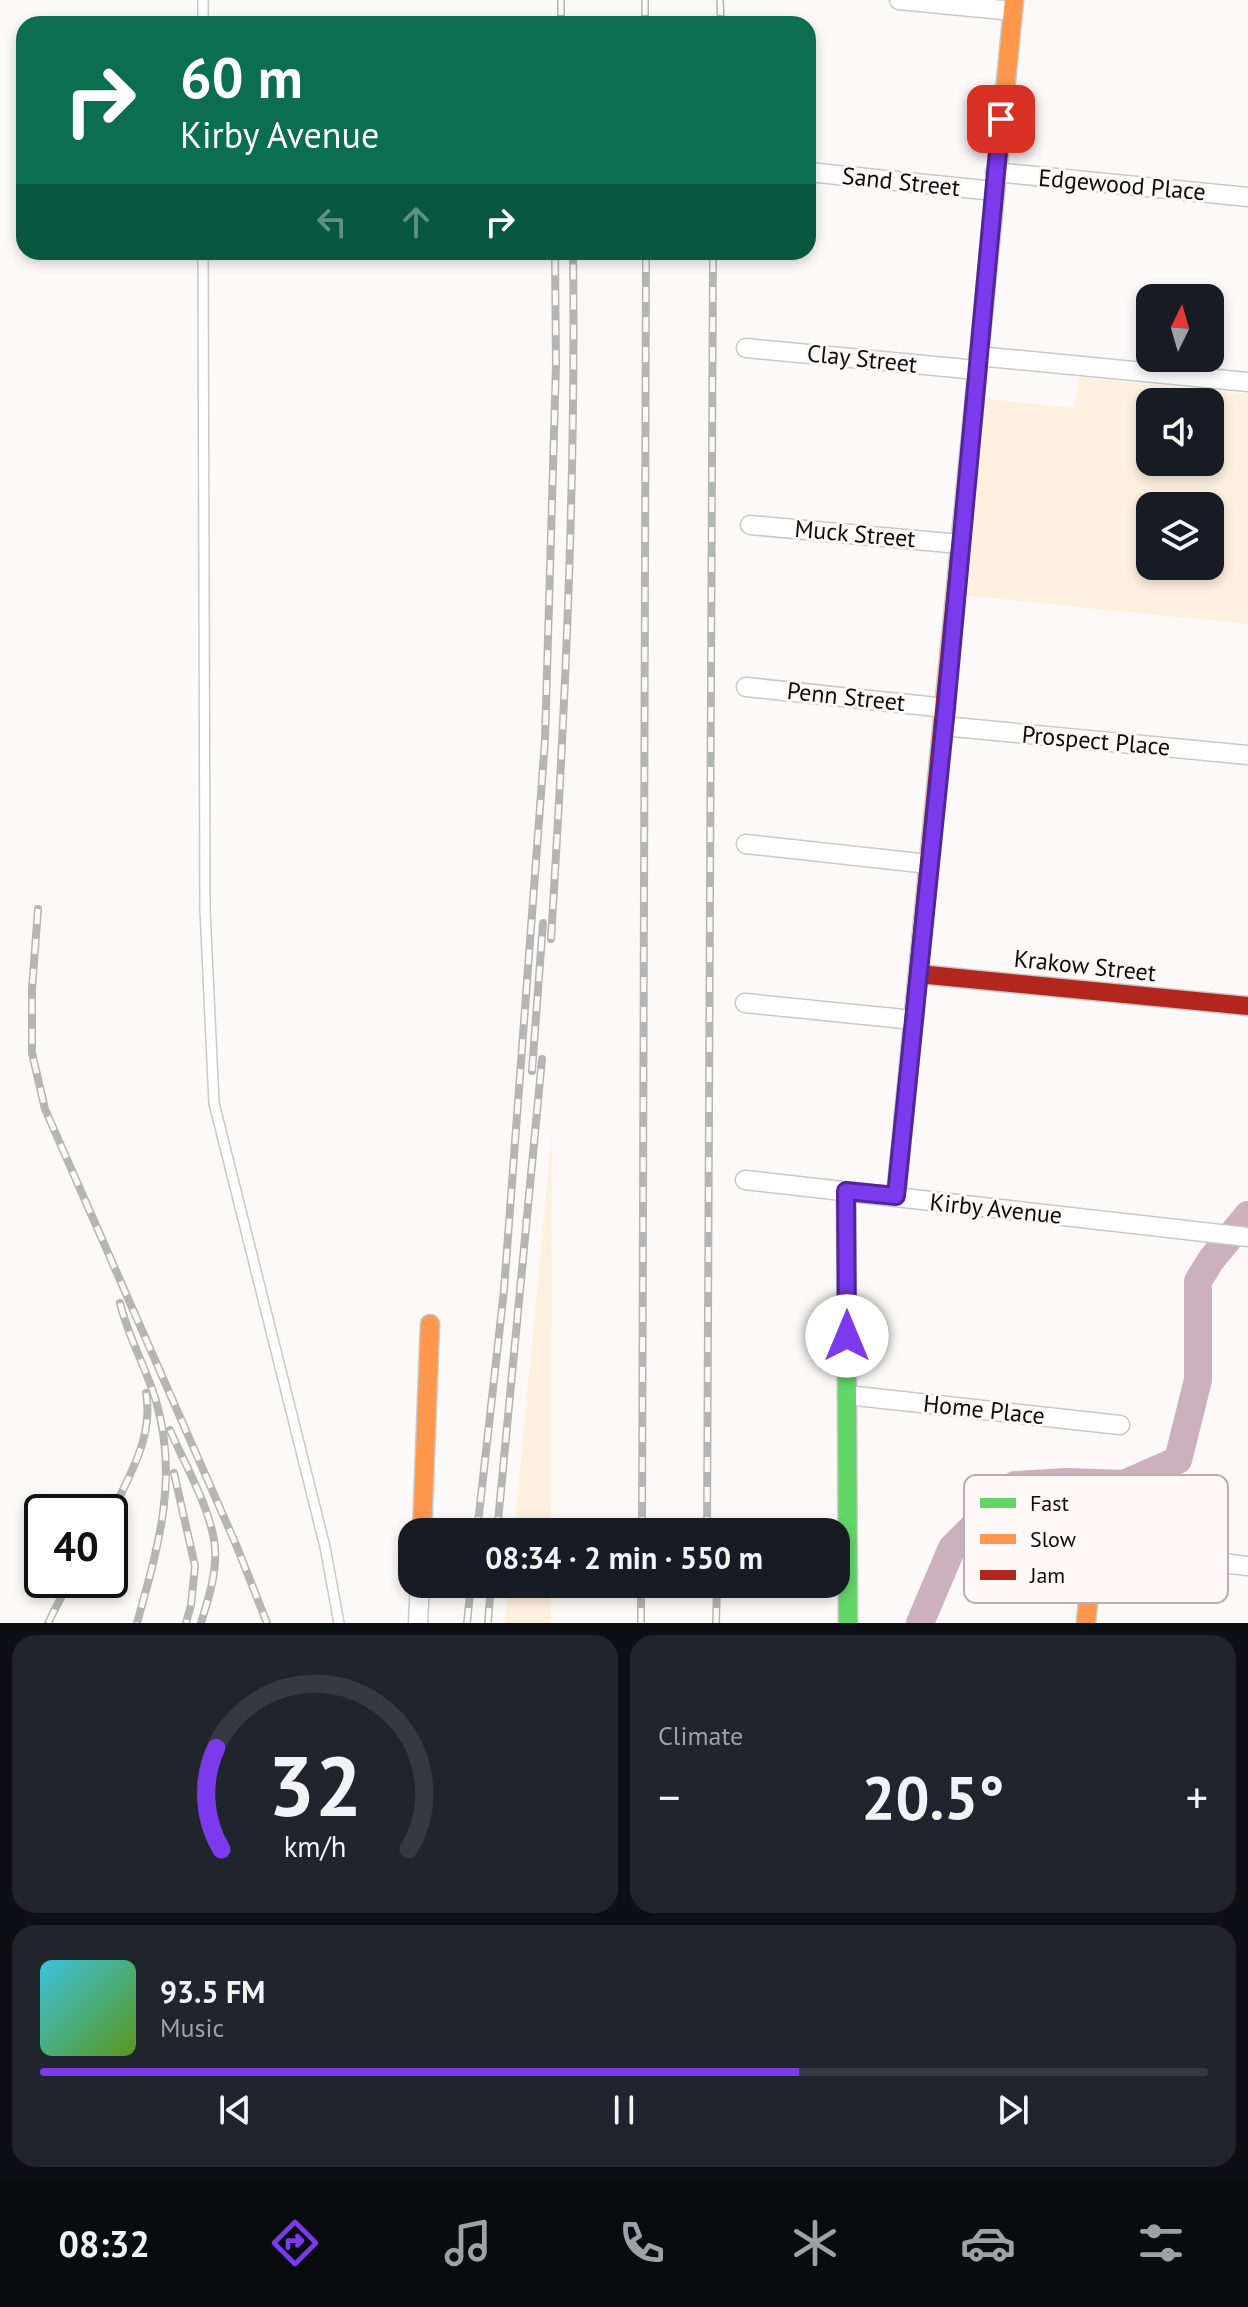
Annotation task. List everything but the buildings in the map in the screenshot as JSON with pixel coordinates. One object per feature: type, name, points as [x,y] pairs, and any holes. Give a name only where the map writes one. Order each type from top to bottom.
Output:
[{"type":"street","points":[[896,1196],[1013,6],[899,0]]},
{"type":"street","name":"Sand Street","points":[[816,172],[995,182]]},
{"type":"street","name":"Edgewood Place","points":[[995,182],[1248,197]]},
{"type":"street","name":"Clay Street","points":[[746,348],[1248,382]]},
{"type":"street","name":"Muck Street","points":[[750,525],[960,544]]},
{"type":"street","name":"Penn Street","points":[[746,687],[944,717]]},
{"type":"street","name":"Prospect Place","points":[[944,717],[1248,755]]},
{"type":"street","points":[[746,844],[929,864]]},
{"type":"street","name":"Krakow Street","points":[[918,974],[1248,1006]]},
{"type":"street","points":[[745,1003],[914,1020]]},
{"type":"street","name":"Kirby Avenue","points":[[745,1180],[1248,1237]]},
{"type":"street","points":[[846,1191],[848,1623]]},
{"type":"street","points":[[423,1518],[430,1324]]},
{"type":"street","name":"Home Place","points":[[847,1395],[1120,1425]]},
{"type":"street","points":[[1228,1564],[1248,1566]]},
{"type":"street","points":[[418,1623],[419,1598]]},
{"type":"street","points":[[1086,1623],[1088,1603]]},
{"type":"lane","points":[[203,260],[205,910],[214,1103],[325,1547],[339,1623]]},
{"type":"shaded area","points":[[1079,377],[1188,388],[1136,388],[1136,476],[1224,476],[1224,392],[1248,394],[1248,624],[960,595],[979,398],[1075,408]]},
{"type":"shaded area","points":[[552,1131],[551,1518],[515,1518]]},
{"type":"shaded area","points":[[508,1598],[551,1598],[551,1623],[505,1623]]},
{"type":"waterway","points":[[1144,1475],[1178,1460],[1198,1380],[1198,1281],[1248,1215]]},
{"type":"waterway","points":[[920,1623],[952,1548],[964,1536]]},
{"type":"railway","points":[[561,0],[561,16]]},
{"type":"railway","points":[[645,0],[645,16]]},
{"type":"railway","points":[[720,0],[721,16]]},
{"type":"railway","points":[[479,1518],[504,1290],[545,740],[556,365],[555,260]]},
{"type":"railway","points":[[551,939],[568,596],[573,424],[573,260]]},
{"type":"railway","points":[[642,1518],[646,260]]},
{"type":"railway","points":[[707,1518],[713,260]]},
{"type":"railway","points":[[38,909],[32,989],[32,1053],[45,1109],[237,1547],[267,1623]]},
{"type":"railway","points":[[532,1071],[543,923]]},
{"type":"railway","points":[[498,1518],[542,1059]]},
{"type":"railway","points":[[120,1303],[156,1401],[166,1458],[163,1513],[137,1623]]},
{"type":"railway","points":[[121,1494],[143,1441],[146,1393]]},
{"type":"railway","points":[[170,1430],[213,1534],[215,1567],[201,1623]]},
{"type":"railway","points":[[174,1473],[195,1566],[186,1623]]},
{"type":"railway","points":[[48,1623],[61,1598]]},
{"type":"railway","points":[[467,1623],[470,1598]]},
{"type":"railway","points":[[488,1623],[490,1598]]},
{"type":"railway","points":[[641,1598],[641,1623]]},
{"type":"railway","points":[[716,1623],[717,1598]]},
{"type":"traffic: fast","points":[[846,1191],[848,1623]]},
{"type":"traffic: slow","points":[[960,547],[1014,0]]},
{"type":"traffic: slow","points":[[423,1518],[430,1324]]},
{"type":"traffic: slow","points":[[1086,1623],[1088,1603]]},
{"type":"traffic: jam","points":[[896,1196],[960,547]]},
{"type":"traffic: jam","points":[[918,974],[1248,1006]]},
{"type":"route","points":[[847,1336],[846,1191],[896,1196],[946,708],[1001,119]]}]
